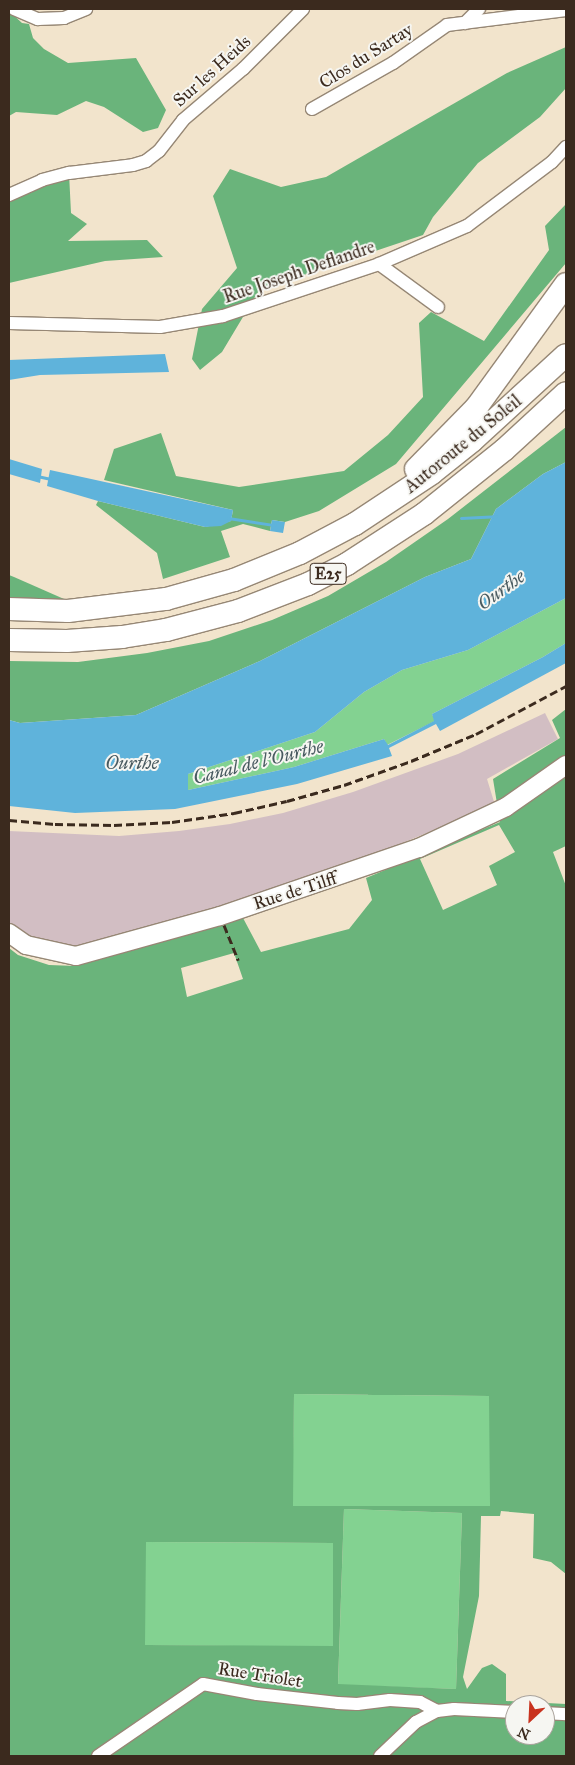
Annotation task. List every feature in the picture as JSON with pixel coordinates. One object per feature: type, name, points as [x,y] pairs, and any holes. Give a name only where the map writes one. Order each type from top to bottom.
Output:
[{"type":"highway","points":[[391,501],[405,479],[476,408],[566,284]]},
{"type":"highway","name":"Autoroute du Soleil","points":[[9,609],[68,611],[166,599],[259,571],[326,541],[432,473],[472,441],[566,355]]},
{"type":"highway","name":"Autoroute du Soleil","points":[[9,640],[67,641],[122,637],[206,621],[271,599],[347,564],[394,535],[424,514],[504,450],[566,393]]},
{"type":"highway","points":[[504,450],[556,422],[566,414]]},
{"type":"main road","name":"Rue de Tilff","points":[[9,933],[26,945],[76,956],[220,916],[337,878],[419,848],[506,806],[566,765]]},
{"type":"street","points":[[14,9],[38,19],[64,18],[86,9]]},
{"type":"street","name":"Sur les Heids","points":[[9,195],[42,180],[69,173],[133,166],[146,161],[159,150],[183,120],[243,69],[302,9]]},
{"type":"street","points":[[465,23],[479,9]]},
{"type":"street","name":"Clos du Sartay","points":[[312,109],[393,63],[447,25],[566,10]]},
{"type":"street","name":"Rue Joseph Deflandre","points":[[9,323],[160,327],[223,316],[379,264],[467,226],[552,162],[566,147]]},
{"type":"street","points":[[379,264],[438,307]]},
{"type":"street","name":"Rue Triolet","points":[[98,1756],[203,1684],[257,1694],[338,1703],[356,1704],[390,1700],[420,1702],[437,1711]]},
{"type":"street","points":[[380,1756],[416,1722],[437,1711],[454,1709],[505,1712]]},
{"type":"shaded area","points":[[545,713],[558,739],[487,779],[495,805],[334,871],[252,901],[76,952],[9,931],[9,831],[119,836],[230,824],[283,813],[353,792],[458,754]]},
{"type":"green space","points":[[9,11],[22,23],[29,24],[33,38],[44,49],[68,63],[136,58],[166,110],[158,128],[143,132],[104,107],[86,101],[57,115],[16,112],[9,116]]},
{"type":"green space","points":[[566,47],[566,88],[540,117],[478,163],[433,217],[423,235],[283,282],[261,287],[222,352],[200,370],[192,359],[202,309],[237,268],[213,196],[230,169],[281,187],[326,177],[507,73]]},
{"type":"green space","points":[[69,173],[71,213],[87,224],[68,241],[147,240],[163,257],[105,261],[9,283],[9,195]]},
{"type":"green space","points":[[566,204],[566,263],[396,464],[319,511],[285,522],[272,520],[270,531],[243,524],[221,531],[230,557],[163,579],[157,553],[96,505],[98,501],[205,527],[231,521],[233,510],[104,480],[114,449],[161,433],[176,476],[239,487],[344,471],[388,435],[423,397],[419,323],[431,312],[484,341],[549,250],[545,226]]},
{"type":"green space","points":[[566,427],[566,462],[543,474],[496,509],[471,559],[425,577],[260,661],[136,715],[20,723],[9,720],[9,661],[78,662],[147,653],[209,641],[272,620],[328,596],[386,562],[448,519]]},
{"type":"green space","points":[[9,575],[14,577],[64,599],[9,601]]},
{"type":"green space","points":[[566,598],[566,643],[543,657],[432,714],[435,721],[387,745],[384,739],[294,767],[188,790],[188,774],[315,732],[364,692],[402,670],[468,650]]},
{"type":"green space","points":[[566,709],[566,846],[553,852],[566,886],[566,1574],[551,1562],[533,1558],[534,1514],[501,1511],[500,1516],[481,1516],[479,1596],[463,1677],[467,1689],[482,1668],[492,1664],[506,1674],[505,1745],[555,1745],[555,1703],[566,1704],[566,1756],[9,1756],[9,948],[18,955],[49,965],[76,966],[248,914],[243,918],[261,952],[349,929],[372,900],[366,878],[500,822],[493,779],[560,738],[552,720]],"holes":[[[499,825],[515,852],[489,866],[497,885],[443,910],[420,859]],[[234,953],[243,979],[187,997],[181,968]],[[294,1394],[489,1396],[490,1506],[293,1506]],[[344,1509],[462,1513],[456,1689],[338,1684]],[[146,1542],[333,1543],[333,1646],[145,1645]]]},
{"type":"green space","points":[[294,1394],[490,1396],[490,1507],[292,1506]]},
{"type":"green space","points":[[344,1509],[462,1513],[456,1689],[338,1685]]},
{"type":"green space","points":[[145,1542],[333,1543],[333,1647],[145,1645]]},
{"type":"water","points":[[165,354],[169,372],[40,375],[9,380],[9,360]]},
{"type":"water","points":[[9,459],[42,469],[40,483],[9,474]]},
{"type":"water","name":"Ourthe","points":[[566,462],[566,598],[468,650],[402,670],[364,692],[315,732],[188,774],[188,790],[294,767],[384,739],[388,745],[434,721],[432,714],[543,657],[566,643],[566,663],[440,731],[436,724],[389,748],[392,756],[297,784],[175,809],[75,813],[9,806],[9,720],[20,723],[136,715],[260,661],[425,577],[471,559],[496,509],[543,474]]},
{"type":"water","points":[[50,470],[233,510],[231,521],[221,526],[205,527],[98,501],[47,486]]},
{"type":"water","points":[[272,520],[285,522],[283,533],[270,531]]},
{"type":"waterway","points":[[37,476],[51,479]]},
{"type":"waterway","points":[[461,518],[496,516]]},
{"type":"waterway","points":[[228,518],[274,525]]},
{"type":"railway","points":[[9,820],[55,824],[114,825],[172,822],[234,813],[287,801],[344,785],[411,761],[476,734],[566,686]]},
{"type":"railway","points":[[224,925],[238,960]]},
{"type":"water label","name":"Canal de l'Ourthe","points":[[258,762]]}]
